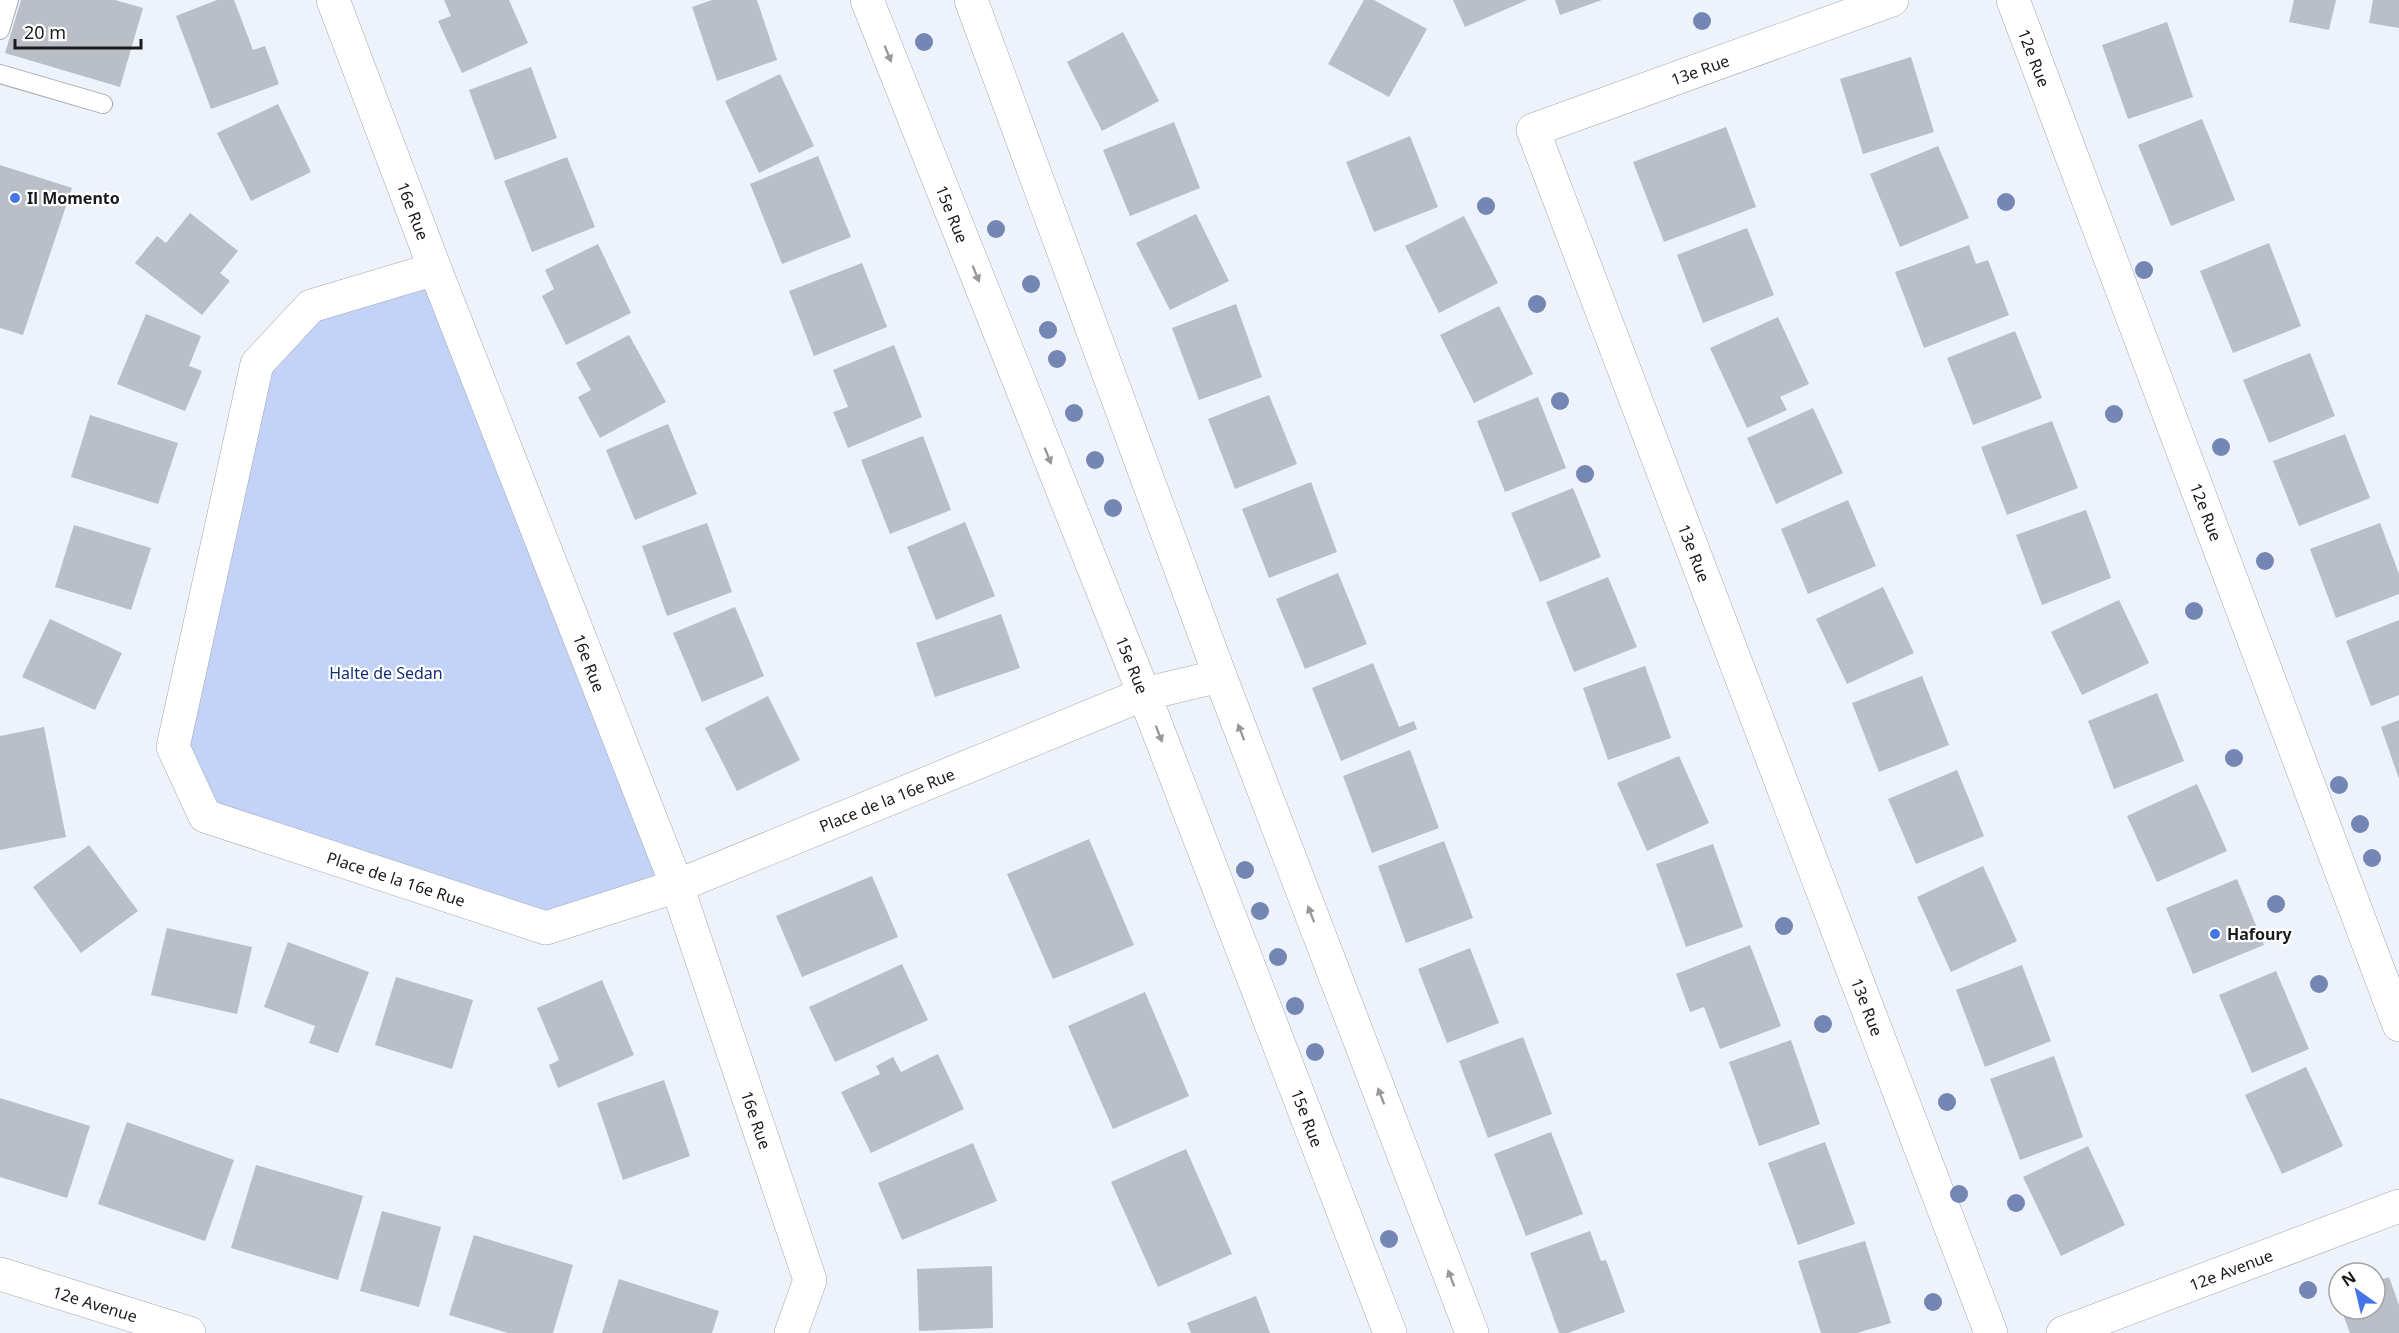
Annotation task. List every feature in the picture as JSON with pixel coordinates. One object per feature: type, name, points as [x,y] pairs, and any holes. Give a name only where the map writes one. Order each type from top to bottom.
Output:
[{"type":"street","name":"16e Rue","points":[[333,0],[435,269],[677,886],[810,1280],[791,1333]]},
{"type":"street","name":"15e Rue","points":[[867,0],[1144,694],[1390,1333]]},
{"type":"street","points":[[971,0],[1220,676],[1472,1333]]},
{"type":"street","name":"13e Rue","points":[[1892,0],[1533,130],[1990,1333]]},
{"type":"street","name":"12e Rue","points":[[2013,0],[2399,1024]]},
{"type":"street","name":"Place de la 16e Rue","points":[[435,269],[311,306],[257,364],[173,747],[204,816],[546,928],[677,886],[1144,694],[1220,676]]},
{"type":"street","name":"12e Avenue","points":[[2063,1333],[2399,1206]]},
{"type":"street","name":"12e Avenue","points":[[0,1274],[189,1333]]},
{"type":"lane","points":[[0,30],[9,0]]},
{"type":"lane","points":[[0,74],[103,104]]},
{"type":"green space","name":"Halte de Sedan","points":[[435,269],[677,886],[546,928],[205,816],[173,747],[257,364],[311,306]]},
{"type":"building","points":[[21,0],[115,0],[143,8],[120,87],[5,53]]},
{"type":"building","points":[[217,0],[234,0],[253,50],[265,46],[279,84],[211,109],[176,16]]},
{"type":"building","points":[[444,0],[509,0],[528,43],[462,73],[438,21],[451,16]]},
{"type":"building","points":[[712,0],[757,0],[777,60],[717,81],[692,7]]},
{"type":"building","points":[[1364,0],[1374,0],[1427,29],[1389,97],[1328,64]]},
{"type":"building","points":[[1453,0],[1527,0],[1465,27]]},
{"type":"building","points":[[1555,0],[1602,0],[1560,15]]},
{"type":"building","points":[[2294,0],[2336,0],[2329,30],[2289,22]]},
{"type":"building","points":[[2373,0],[2399,0],[2399,28],[2369,23]]},
{"type":"building","points":[[2167,22],[2193,97],[2128,119],[2102,45]]},
{"type":"building","points":[[1123,32],[1159,101],[1102,131],[1067,62]]},
{"type":"building","points":[[1911,57],[1934,132],[1863,154],[1840,79]]},
{"type":"building","points":[[531,67],[557,138],[495,160],[469,90]]},
{"type":"building","points":[[780,74],[814,146],[759,173],[725,101]]},
{"type":"building","points":[[278,104],[311,172],[251,201],[217,133]]},
{"type":"building","points":[[2202,119],[2235,200],[2171,226],[2138,145]]},
{"type":"building","points":[[1174,122],[1200,188],[1130,216],[1103,150]]},
{"type":"building","points":[[1726,127],[1756,207],[1664,242],[1633,162]]},
{"type":"building","points":[[1410,136],[1438,207],[1374,232],[1346,162]]},
{"type":"building","points":[[1938,146],[1969,218],[1900,247],[1870,174]]},
{"type":"building","points":[[818,156],[851,237],[782,264],[750,184]]},
{"type":"building","points":[[567,157],[595,227],[532,252],[504,181]]},
{"type":"building","points":[[0,165],[72,188],[23,335],[0,328]]},
{"type":"building","points":[[190,213],[238,251],[220,273],[230,281],[202,315],[135,263],[157,236],[166,243]]},
{"type":"building","points":[[1196,214],[1229,281],[1170,310],[1136,243]]},
{"type":"building","points":[[1464,216],[1498,283],[1439,313],[1405,246]]},
{"type":"building","points":[[1747,228],[1774,295],[1703,323],[1677,255]]},
{"type":"building","points":[[2269,243],[2301,326],[2233,353],[2200,271]]},
{"type":"building","points":[[598,244],[631,313],[566,345],[542,296],[554,289],[545,270]]},
{"type":"building","points":[[1969,245],[1976,264],[1988,260],[2009,315],[1924,348],[1895,272]]},
{"type":"building","points":[[862,263],[887,327],[814,356],[789,291]]},
{"type":"building","points":[[1236,304],[1262,377],[1199,400],[1172,328]]},
{"type":"building","points":[[1499,306],[1533,374],[1474,403],[1440,335]]},
{"type":"building","points":[[146,314],[201,336],[189,366],[202,371],[185,411],[117,384]]},
{"type":"building","points":[[1778,317],[1809,384],[1780,397],[1787,410],[1747,428],[1710,348]]},
{"type":"building","points":[[2015,331],[2042,398],[1973,425],[1947,358]]},
{"type":"building","points":[[629,335],[666,402],[600,438],[578,397],[591,390],[576,363]]},
{"type":"building","points":[[894,345],[922,417],[848,448],[833,412],[848,407],[833,370]]},
{"type":"building","points":[[2310,353],[2335,416],[2269,443],[2243,380]]},
{"type":"building","points":[[1269,395],[1297,464],[1235,489],[1208,419]]},
{"type":"building","points":[[1538,397],[1566,468],[1505,492],[1477,421]]},
{"type":"building","points":[[1813,408],[1843,473],[1776,504],[1747,438]]},
{"type":"building","points":[[90,415],[178,443],[158,504],[71,477]]},
{"type":"building","points":[[2052,421],[2078,488],[2007,515],[1981,447]]},
{"type":"building","points":[[668,424],[697,494],[635,520],[606,450]]},
{"type":"building","points":[[2345,434],[2370,498],[2299,526],[2273,461]]},
{"type":"building","points":[[923,436],[951,510],[890,534],[861,460]]},
{"type":"building","points":[[1311,482],[1337,552],[1269,578],[1242,509]]},
{"type":"building","points":[[1573,488],[1601,557],[1540,582],[1511,513]]},
{"type":"building","points":[[1848,500],[1876,566],[1808,594],[1781,529]]},
{"type":"building","points":[[2086,510],[2111,578],[2042,605],[2016,535]]},
{"type":"building","points":[[965,522],[995,596],[936,620],[907,547]]},
{"type":"building","points":[[707,523],[732,592],[667,616],[642,546]]},
{"type":"building","points":[[2380,523],[2399,574],[2399,594],[2336,618],[2310,549]]},
{"type":"building","points":[[74,525],[151,548],[131,610],[55,587]]},
{"type":"building","points":[[1338,573],[1367,644],[1305,669],[1276,599]]},
{"type":"building","points":[[1608,577],[1637,647],[1574,672],[1546,602]]},
{"type":"building","points":[[1883,587],[1914,653],[1847,684],[1816,619]]},
{"type":"building","points":[[2119,600],[2149,663],[2082,695],[2051,632]]},
{"type":"building","points":[[735,607],[764,676],[702,702],[673,633]]},
{"type":"building","points":[[1001,614],[1020,668],[935,697],[916,643]]},
{"type":"building","points":[[50,619],[122,653],[95,710],[22,677]]},
{"type":"building","points":[[2399,620],[2399,695],[2371,706],[2346,641]]},
{"type":"building","points":[[1373,663],[1399,727],[1414,721],[1417,729],[1341,761],[1312,688]]},
{"type":"building","points":[[1645,666],[1671,738],[1608,760],[1583,688]]},
{"type":"building","points":[[1922,676],[1949,745],[1879,772],[1852,703]]},
{"type":"building","points":[[2157,693],[2184,761],[2114,789],[2088,721]]},
{"type":"building","points":[[768,696],[800,760],[737,791],[705,728]]},
{"type":"building","points":[[2399,720],[2399,779],[2381,727]]},
{"type":"building","points":[[44,727],[66,837],[0,850],[0,736]]},
{"type":"building","points":[[1410,750],[1439,828],[1372,853],[1343,776]]},
{"type":"building","points":[[1679,756],[1709,823],[1647,851],[1617,783]]},
{"type":"building","points":[[1957,770],[1984,836],[1916,864],[1888,799]]},
{"type":"building","points":[[2197,784],[2227,851],[2157,882],[2127,816]]},
{"type":"building","points":[[1089,839],[1134,945],[1053,979],[1007,874]]},
{"type":"building","points":[[1444,841],[1473,918],[1406,943],[1378,866]]},
{"type":"building","points":[[1713,844],[1743,927],[1686,947],[1656,864]]},
{"type":"building","points":[[89,845],[138,911],[81,953],[33,887]]},
{"type":"building","points":[[1983,866],[2017,941],[1951,972],[1917,897]]},
{"type":"building","points":[[872,876],[898,937],[802,977],[776,916]]},
{"type":"building","points":[[2237,879],[2264,945],[2193,974],[2166,908]]},
{"type":"building","points":[[167,928],[252,947],[237,1014],[151,995]]},
{"type":"building","points":[[288,942],[369,972],[338,1053],[309,1043],[315,1026],[264,1007]]},
{"type":"building","points":[[1750,945],[1781,1026],[1720,1049],[1704,1007],[1690,1012],[1676,974]]},
{"type":"building","points":[[1470,948],[1499,1023],[1447,1043],[1418,969]]},
{"type":"building","points":[[902,964],[928,1020],[835,1062],[809,1007]]},
{"type":"building","points":[[2022,965],[2051,1041],[1985,1067],[1956,990]]},
{"type":"building","points":[[2276,971],[2309,1049],[2252,1073],[2219,995]]},
{"type":"building","points":[[396,977],[473,1000],[452,1069],[375,1045]]},
{"type":"building","points":[[602,980],[634,1055],[558,1088],[549,1065],[559,1060],[537,1008]]},
{"type":"building","points":[[1145,992],[1189,1096],[1113,1129],[1068,1026]]},
{"type":"building","points":[[1523,1037],[1552,1114],[1488,1138],[1459,1061]]},
{"type":"building","points":[[1791,1040],[1820,1124],[1759,1146],[1729,1062]]},
{"type":"building","points":[[938,1054],[964,1109],[871,1153],[841,1092],[880,1074],[876,1066],[893,1057],[901,1072]]},
{"type":"building","points":[[2054,1056],[2083,1137],[2020,1160],[1990,1079]]},
{"type":"building","points":[[2306,1067],[2343,1146],[2282,1174],[2245,1095]]},
{"type":"building","points":[[664,1080],[690,1156],[623,1180],[597,1103]]},
{"type":"building","points":[[0,1098],[90,1126],[67,1198],[0,1177]]},
{"type":"building","points":[[127,1122],[234,1160],[205,1241],[98,1204]]},
{"type":"building","points":[[1551,1132],[1583,1214],[1526,1236],[1494,1154]]},
{"type":"building","points":[[1825,1142],[1855,1224],[1798,1245],[1768,1163]]},
{"type":"building","points":[[973,1143],[997,1201],[902,1240],[878,1183]]},
{"type":"building","points":[[2088,1146],[2125,1225],[2061,1256],[2023,1177]]},
{"type":"building","points":[[1186,1149],[1232,1254],[1158,1287],[1111,1182]]},
{"type":"building","points":[[256,1165],[363,1196],[338,1280],[231,1248]]},
{"type":"building","points":[[382,1211],[441,1227],[419,1307],[360,1291]]},
{"type":"building","points":[[1590,1231],[1601,1261],[1606,1260],[1625,1312],[1568,1333],[1559,1333],[1530,1253]]},
{"type":"building","points":[[474,1235],[573,1265],[553,1333],[508,1333],[449,1315]]},
{"type":"building","points":[[1865,1241],[1891,1323],[1857,1333],[1821,1333],[1798,1261]]},
{"type":"building","points":[[992,1266],[993,1328],[919,1331],[917,1269]]},
{"type":"building","points":[[2389,1277],[2399,1305],[2399,1333],[2350,1333],[2346,1321],[2387,1321],[2387,1278]]},
{"type":"building","points":[[619,1279],[719,1311],[712,1333],[602,1333]]},
{"type":"building","points":[[1256,1296],[1270,1333],[1191,1333],[1187,1323]]},
{"type":"place","name":"Il Momento","points":[[15,198]]},
{"type":"place","name":"Hafoury","points":[[2215,934]]}]
